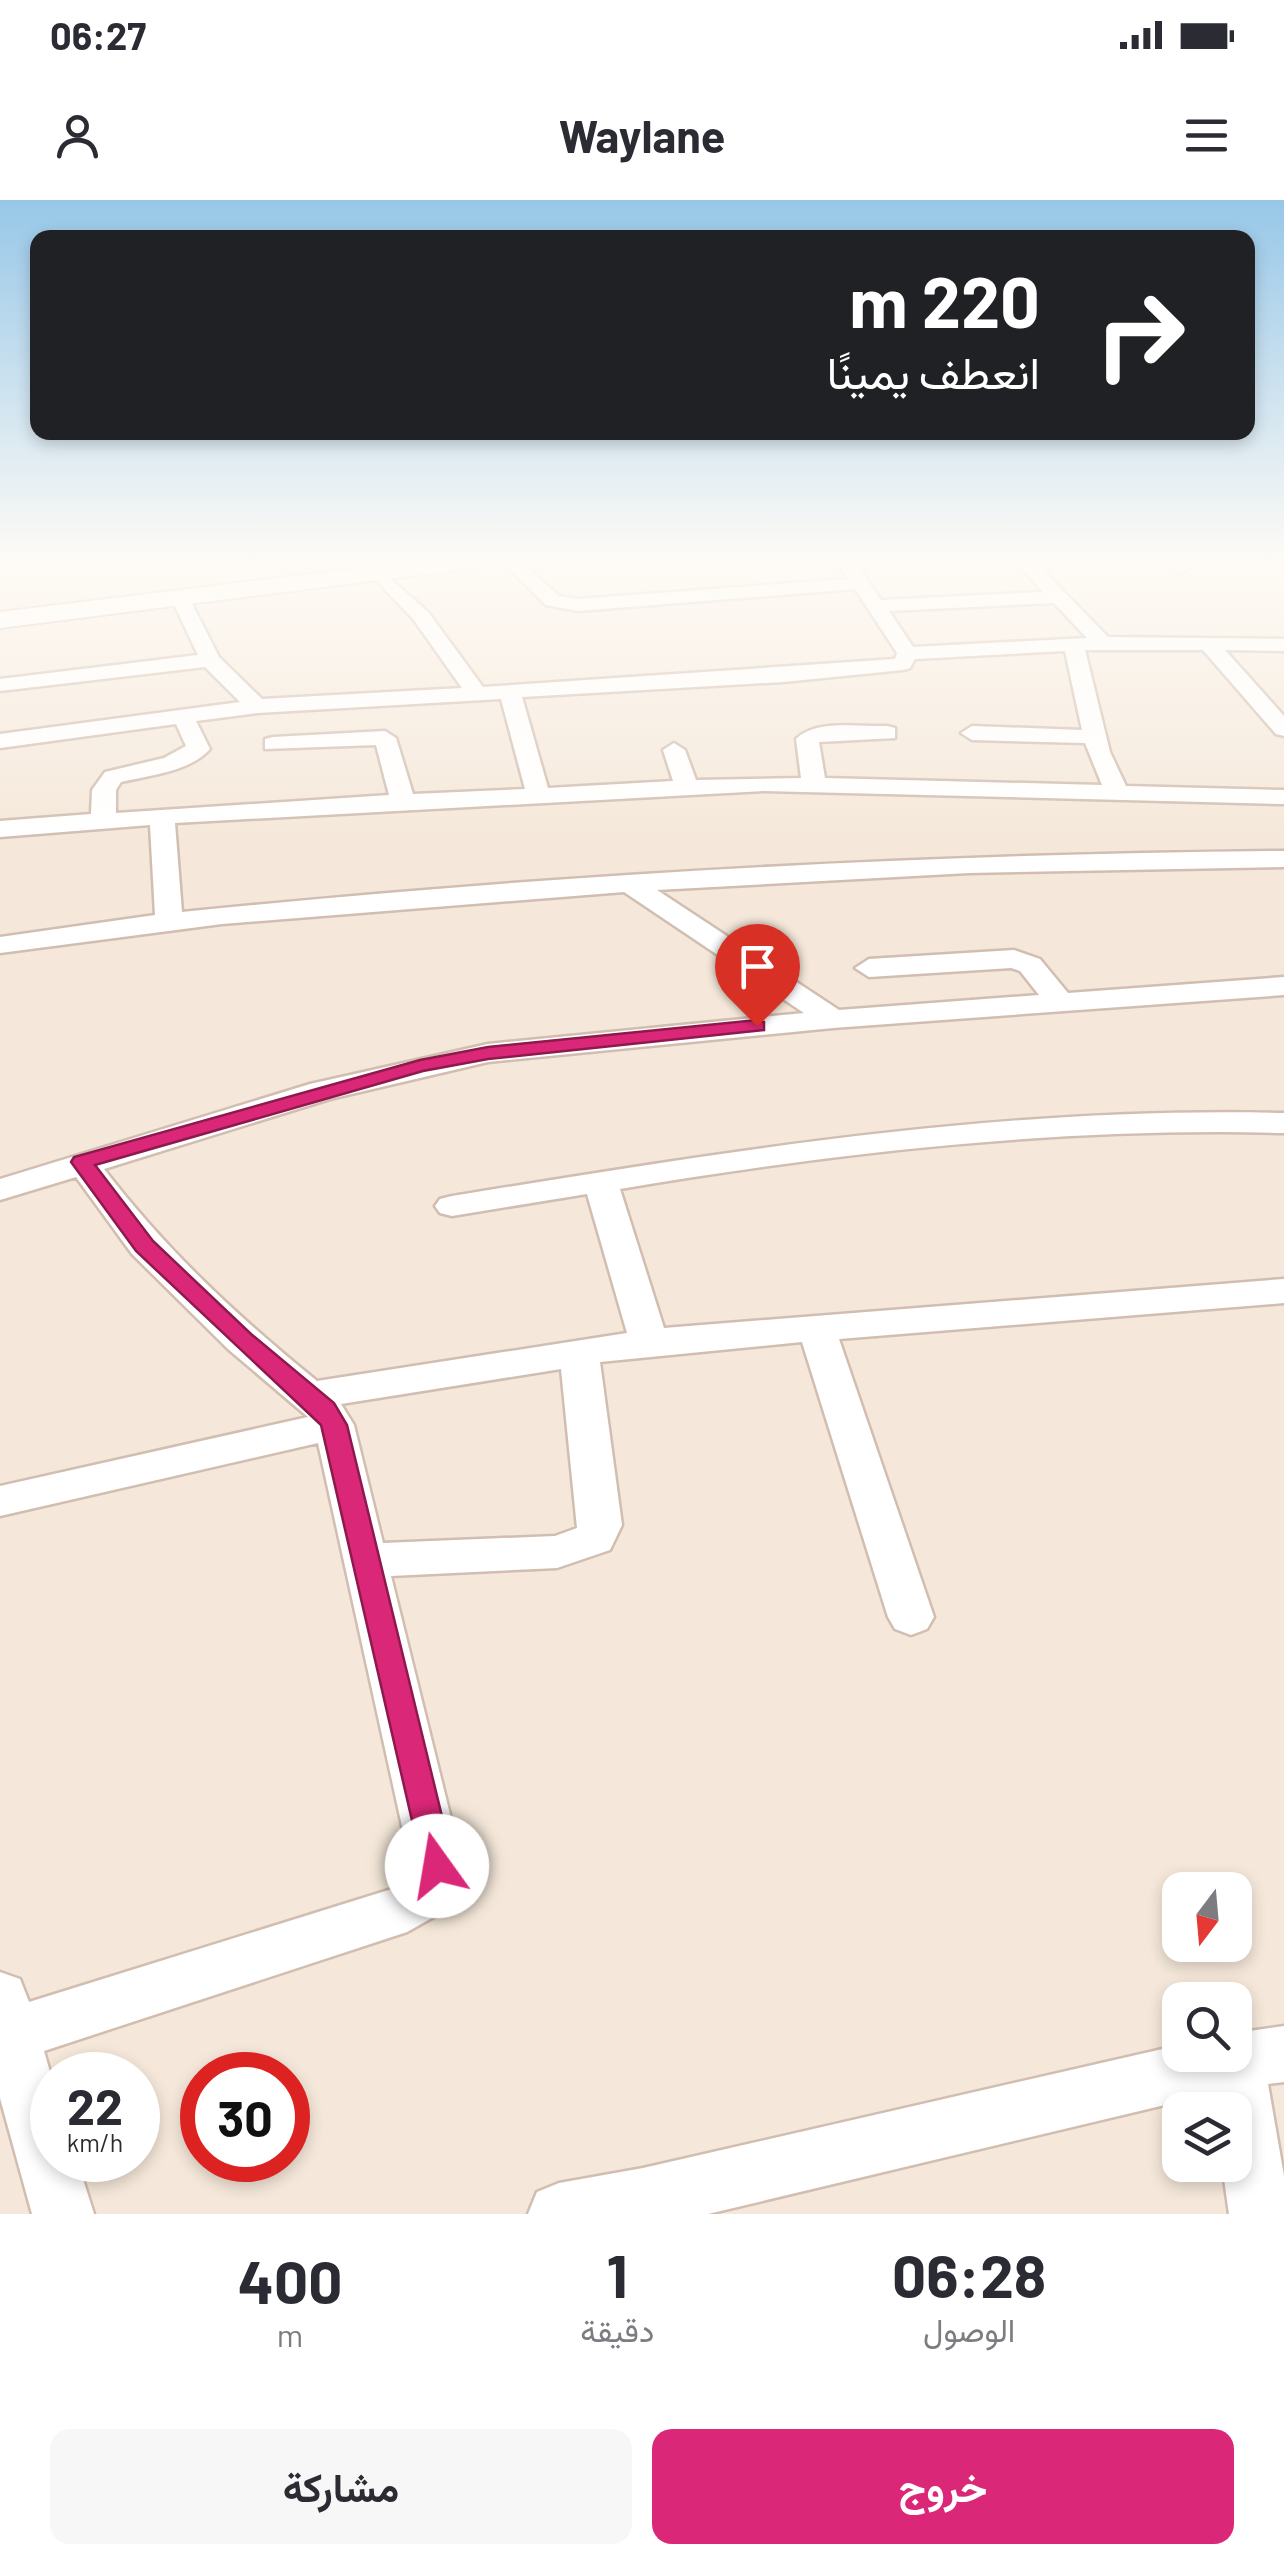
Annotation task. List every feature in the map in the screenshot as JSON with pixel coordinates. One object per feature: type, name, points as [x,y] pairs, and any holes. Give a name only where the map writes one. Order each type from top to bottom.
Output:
[{"type":"street","points":[[208,655],[258,706]]},
{"type":"street","points":[[449,655],[475,690]]},
{"type":"street","points":[[0,742],[258,706],[894,667],[907,662],[907,655]]},
{"type":"street","points":[[1076,655],[1094,738],[1117,792]]},
{"type":"street","points":[[1218,655],[1284,730]]},
{"type":"street","points":[[0,685],[210,660]]},
{"type":"street","points":[[509,689],[538,793]]},
{"type":"street","points":[[102,821],[104,790],[113,776],[172,763],[199,748],[182,716]]},
{"type":"street","points":[[814,785],[807,739],[821,734],[887,733]]},
{"type":"street","points":[[972,733],[1094,738]]},
{"type":"street","points":[[273,744],[385,738],[403,803]]},
{"type":"street","points":[[674,750],[686,786]]},
{"type":"street","points":[[0,830],[162,816],[686,786],[814,785],[1284,797]]},
{"type":"street","points":[[162,816],[169,921]]},
{"type":"street","points":[[0,945],[169,921],[628,883],[1012,862],[1284,859]]},
{"type":"street","points":[[628,883],[833,1018]]},
{"type":"street","points":[[869,968],[1014,959],[1030,965],[1060,1002]]},
{"type":"street","points":[[0,1190],[321,1091],[456,1058],[833,1018],[1284,986]]},
{"type":"street","points":[[452,1206],[816,1149],[1047,1124],[1206,1118],[1284,1123]]},
{"type":"street","points":[[63,2214],[6,2017],[407,1908],[426,1900],[435,1887],[437,1866],[385,1649],[369,1560],[322,1411],[145,1246],[82,1162]]},
{"type":"street","points":[[601,1182],[648,1342]]},
{"type":"street","points":[[0,1501],[322,1411],[580,1352],[816,1327],[1284,1292]]},
{"type":"street","points":[[816,1327],[911,1617]]},
{"type":"street","points":[[369,1560],[557,1552],[594,1538],[600,1526],[580,1352]]},
{"type":"street","points":[[559,2214],[1259,2058],[1260,2214]]},
{"type":"shaded area","points":[[0,655],[1284,655],[1284,2214],[0,2214]]},
{"type":"route","points":[[437,1866],[385,1649],[369,1560],[334,1425],[324,1409],[242,1340],[145,1246],[82,1162],[420,1066],[488,1053],[757,1026]]}]
